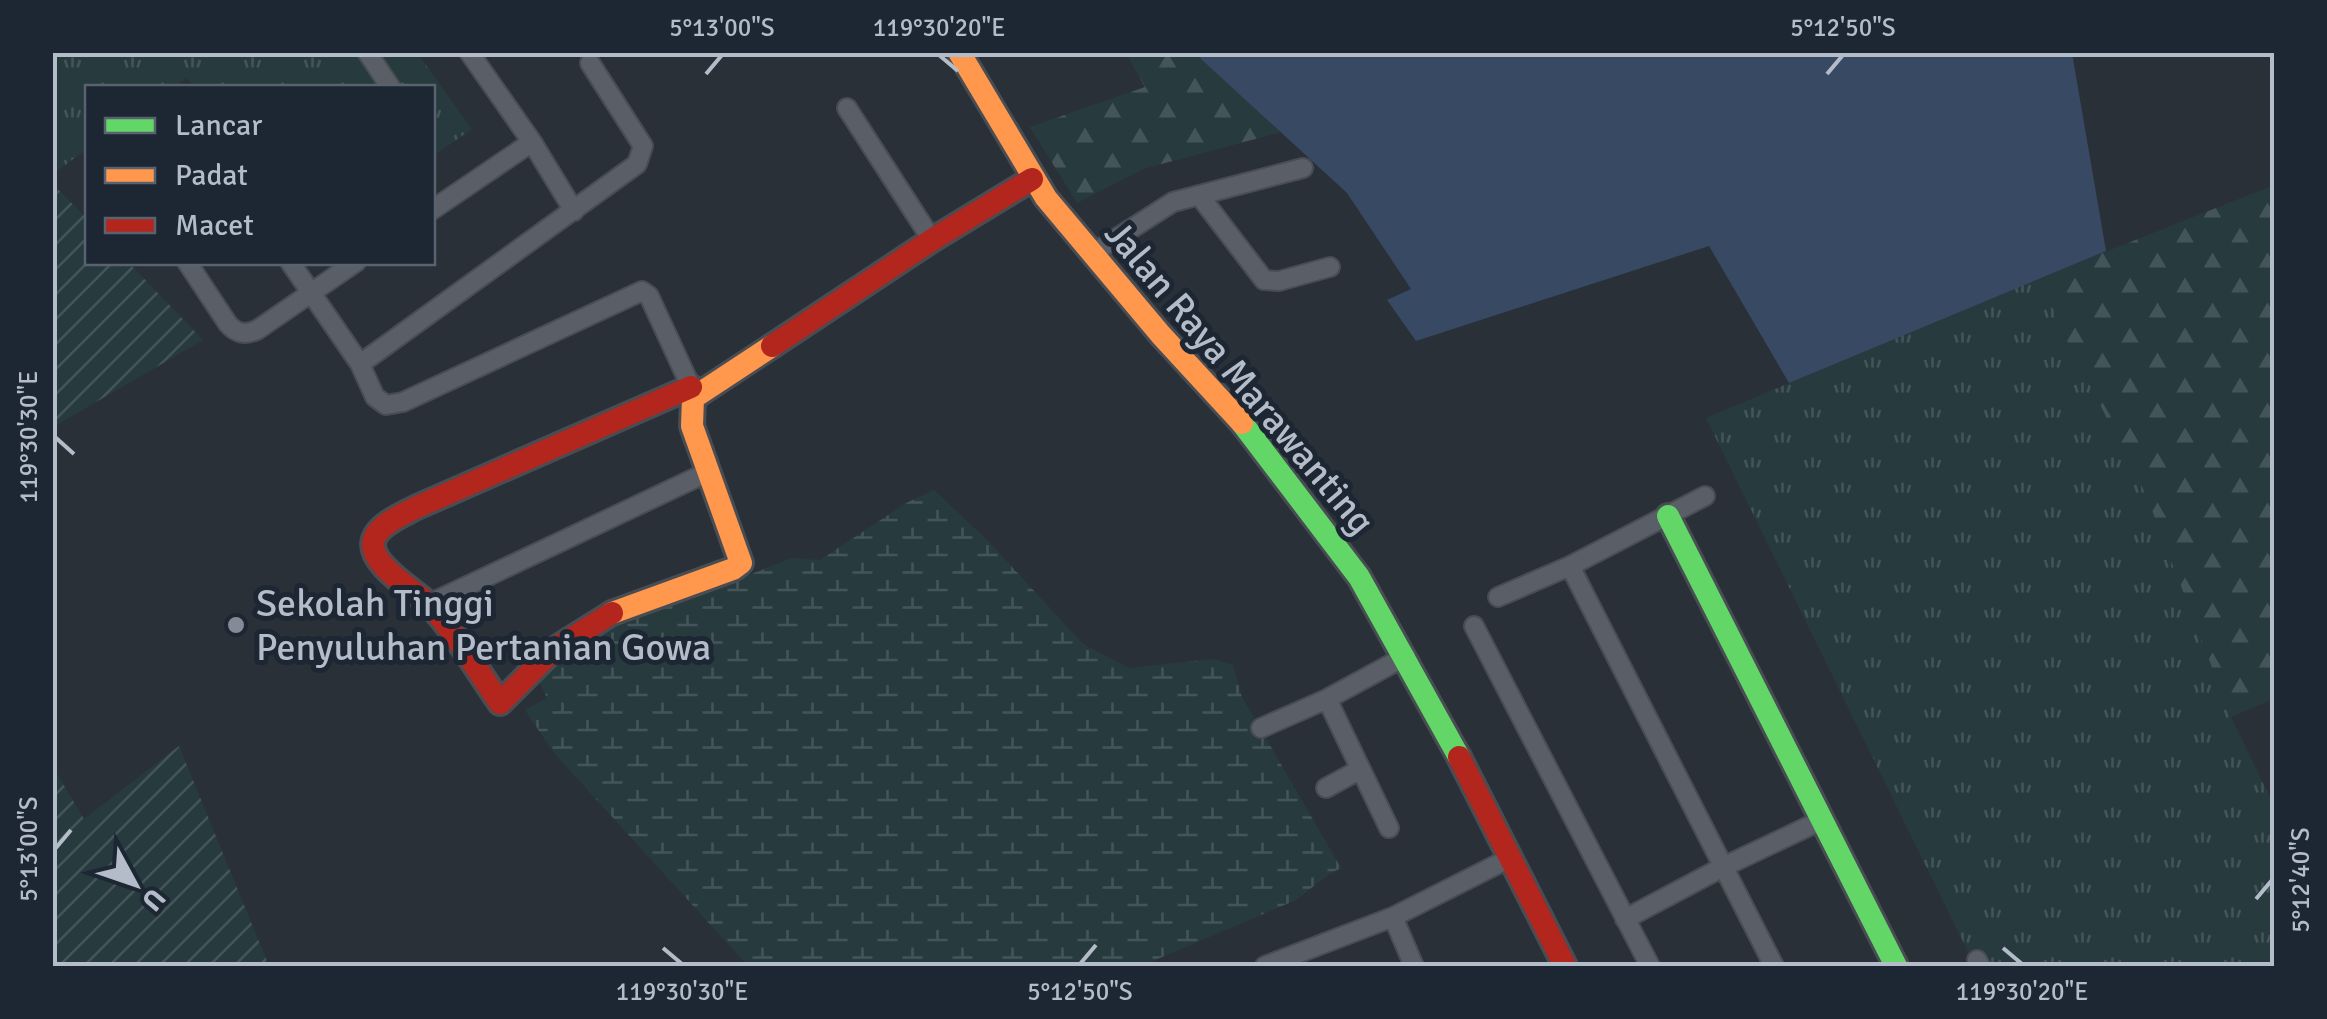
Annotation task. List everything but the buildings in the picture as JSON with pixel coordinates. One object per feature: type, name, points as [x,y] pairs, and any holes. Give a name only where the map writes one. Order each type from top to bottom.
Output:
[{"type":"street","points":[[368,52],[389,85]]},
{"type":"street","points":[[469,52],[574,211]]},
{"type":"street","name":"Jalan Raya Marawanting","points":[[960,52],[1032,179],[1161,335],[1228,404],[1348,560],[1406,656],[1565,966]]},
{"type":"street","points":[[360,364],[634,168],[643,152],[640,141],[590,64]]},
{"type":"street","points":[[848,108],[932,240]]},
{"type":"street","points":[[435,208],[532,142]]},
{"type":"street","points":[[1092,254],[1163,206],[1303,168]]},
{"type":"street","points":[[292,265],[360,364],[375,397],[386,405],[398,404],[642,291],[649,296],[692,393],[692,426],[741,557],[740,566],[654,596],[580,630],[536,664],[500,703],[429,604],[399,584],[380,561],[372,546],[377,531],[428,502],[692,393],[1032,179]]},
{"type":"street","points":[[1199,195],[1264,280],[1278,281],[1330,267]]},
{"type":"street","points":[[189,265],[228,324],[240,333],[256,330],[352,265]]},
{"type":"street","points":[[429,604],[708,472]]},
{"type":"street","points":[[1498,597],[1570,566],[1704,496]]},
{"type":"street","points":[[1668,516],[1896,966]]},
{"type":"street","points":[[1570,566],[1774,966]]},
{"type":"street","points":[[1474,626],[1650,966]]},
{"type":"street","points":[[1261,728],[1327,700],[1406,656]]},
{"type":"street","points":[[1327,700],[1389,828]]},
{"type":"street","points":[[1326,788],[1359,770]]},
{"type":"street","points":[[1625,918],[1822,820]]},
{"type":"street","points":[[1265,966],[1292,962],[1510,858]]},
{"type":"street","points":[[1393,917],[1414,966]]},
{"type":"green space","points":[[1199,52],[1281,132],[1143,169],[1077,203],[1030,127],[1145,87],[1126,53]]},
{"type":"green space","points":[[53,53],[417,53],[472,129],[435,155],[435,85],[193,85],[187,78],[176,85],[85,85],[85,150],[53,174]]},
{"type":"green space","points":[[52,183],[85,217],[85,265],[131,265],[203,340],[53,427]]},
{"type":"green space","points":[[2274,185],[2274,699],[2231,717],[2145,492],[2059,325],[2042,277]]},
{"type":"green space","points":[[2042,277],[2059,325],[2145,492],[2231,717],[2274,806],[2274,966],[1975,966],[1706,418]]},
{"type":"green space","points":[[934,490],[990,543],[1083,644],[1129,668],[1212,659],[1233,665],[1242,697],[1341,868],[1296,900],[1141,966],[748,966],[554,753],[525,710],[547,698],[531,665],[577,642],[792,558],[820,560],[908,502]]},
{"type":"green space","points":[[179,746],[269,966],[53,966],[53,767],[84,819]]},
{"type":"water","points":[[1199,53],[2072,53],[2106,251],[1789,383],[1709,246],[1416,341],[1387,300],[1411,289],[1347,193]]},
{"type":"traffic: fast","points":[[1242,423],[1359,577],[1459,757]]},
{"type":"traffic: fast","points":[[1668,516],[1896,966]]},
{"type":"traffic: slow","points":[[959,52],[1046,198],[1161,335],[1242,423]]},
{"type":"traffic: slow","points":[[612,613],[741,563],[692,426],[693,398],[772,346]]},
{"type":"traffic: jam","points":[[772,346],[1032,179]]},
{"type":"traffic: jam","points":[[612,613],[553,650],[500,703],[435,611],[383,566],[373,548],[374,539],[386,524],[417,507],[691,387]]},
{"type":"traffic: jam","points":[[1459,757],[1565,966]]},
{"type":"place","name":"Sekolah Tinggi Penyuluhan Pertanian Gowa","points":[[236,625]]}]
